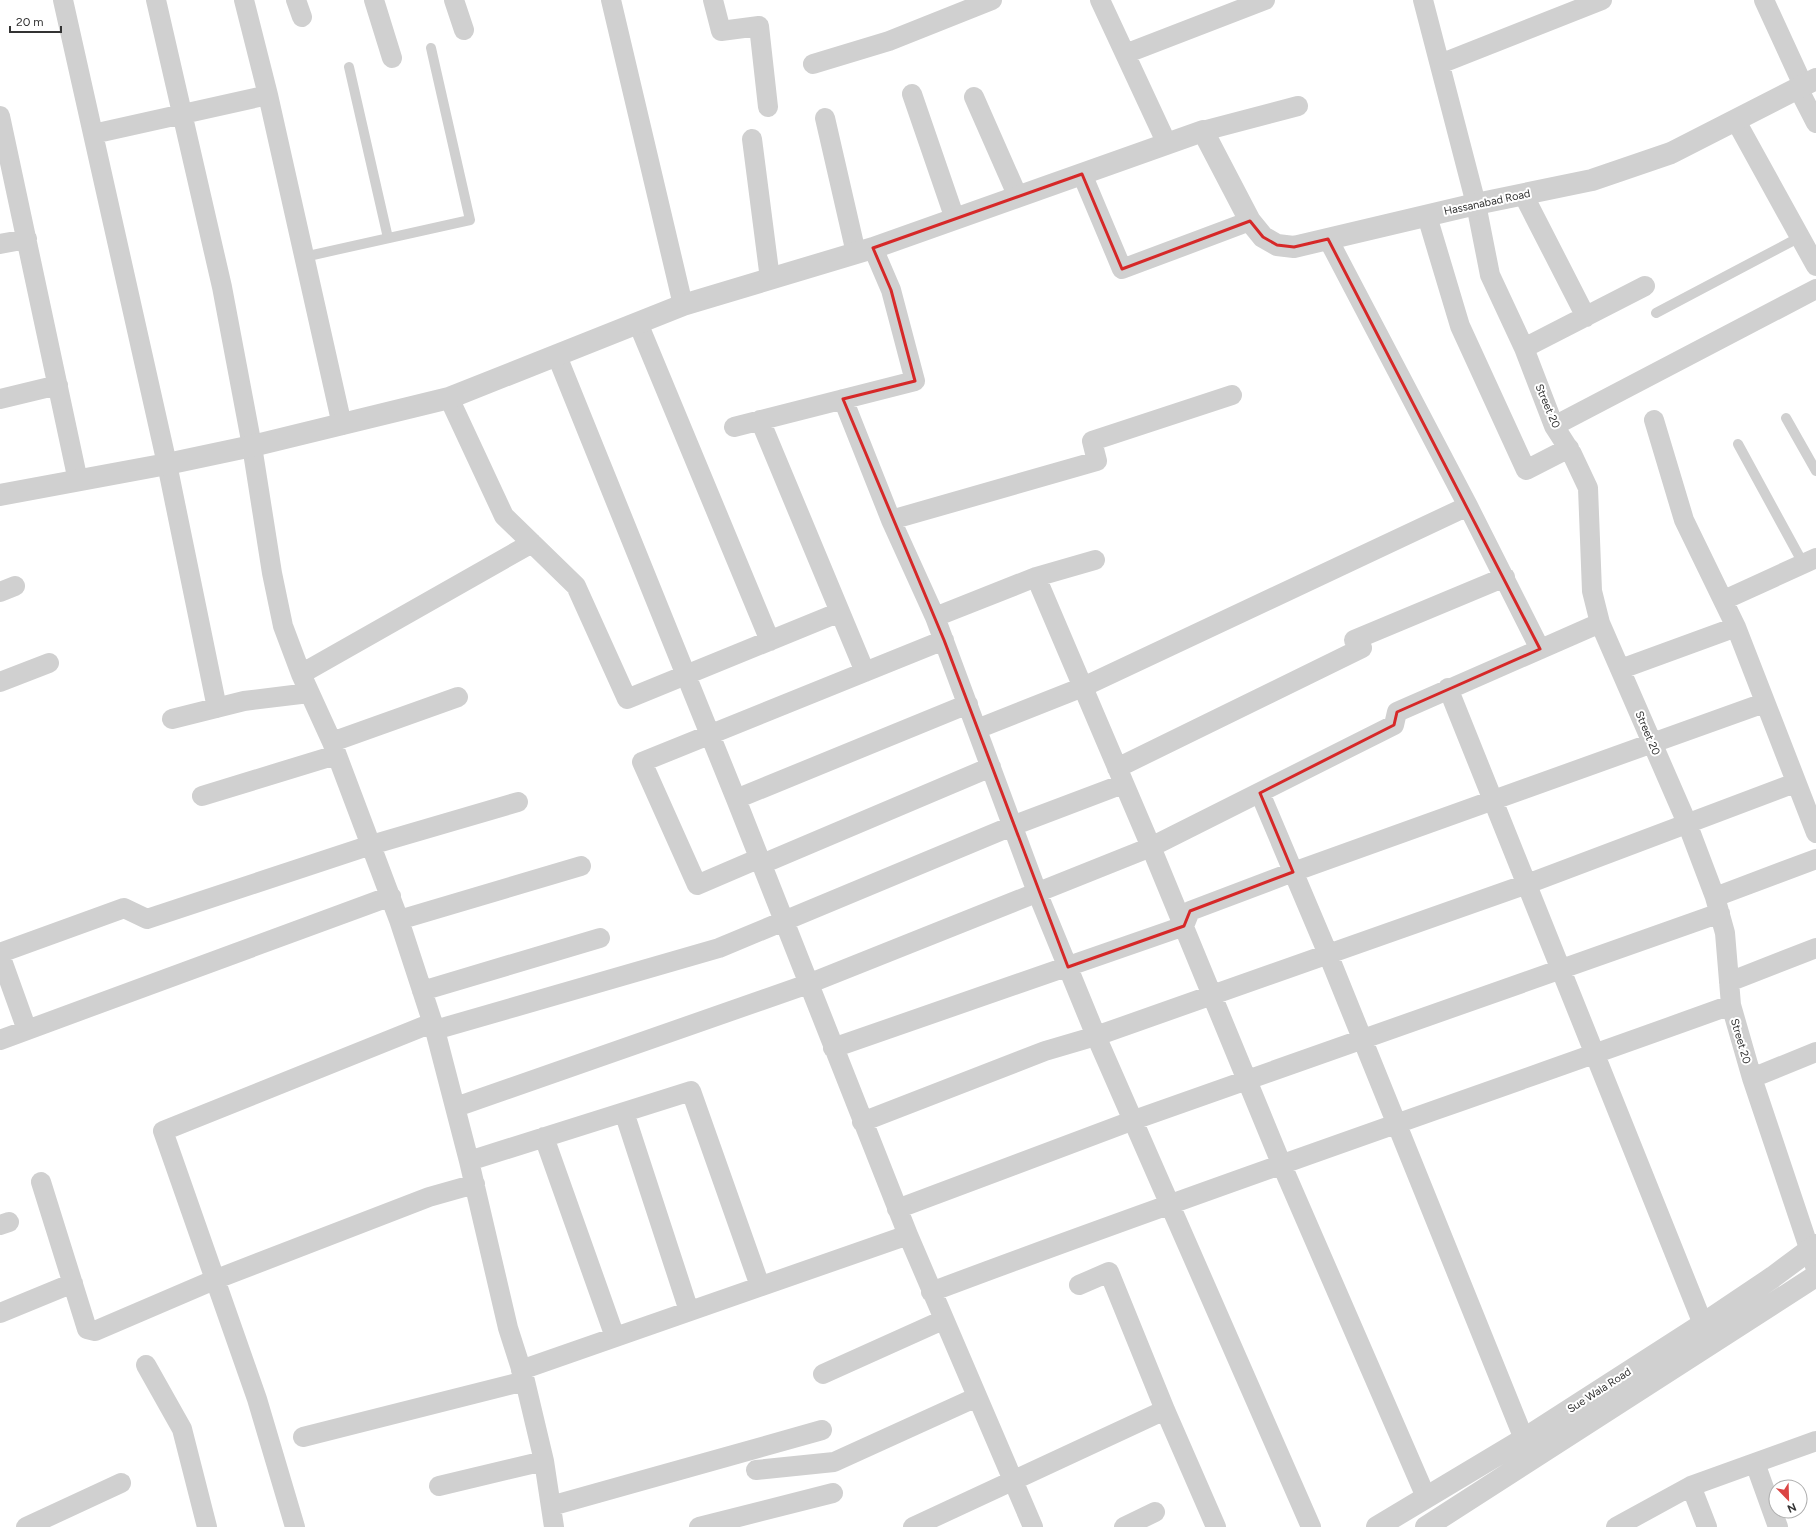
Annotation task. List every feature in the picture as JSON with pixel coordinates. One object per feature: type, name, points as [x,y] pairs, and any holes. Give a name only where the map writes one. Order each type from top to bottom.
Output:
[{"type":"street","points":[[63,0],[167,464],[217,708]]},
{"type":"street","points":[[156,0],[222,287],[252,446],[272,573],[284,626],[301,674],[334,749],[391,896],[434,1027],[475,1184],[508,1328],[523,1376],[544,1461],[554,1527]]},
{"type":"street","points":[[244,0],[268,95],[342,425]]},
{"type":"street","points":[[374,0],[392,58]]},
{"type":"street","points":[[454,0],[464,30]]},
{"type":"street","points":[[612,0],[683,305]]},
{"type":"street","points":[[714,0],[721,31],[759,26],[768,107]]},
{"type":"street","points":[[1100,0],[1167,144]]},
{"type":"street","points":[[1125,54],[1265,0]]},
{"type":"street","name":"Street 20","points":[[1423,0],[1476,204],[1490,275],[1524,348],[1554,426],[1568,448],[1588,488],[1592,591],[1600,623],[1687,823],[1717,905],[1724,933],[1731,1005],[1752,1078],[1814,1255]]},
{"type":"street","points":[[1440,64],[1602,0]]},
{"type":"street","points":[[1764,0],[1806,84],[1816,123]]},
{"type":"street","points":[[813,64],[889,41],[987,1]]},
{"type":"street","name":"Hassanabad Road","points":[[1203,131],[1250,221],[1263,237],[1277,245],[1294,247],[1476,204],[1592,180],[1671,153],[1806,84]]},
{"type":"street","points":[[912,94],[955,219]]},
{"type":"street","points":[[93,134],[268,95]]},
{"type":"street","points":[[974,97],[1018,197]]},
{"type":"street","points":[[0,495],[167,464],[252,446],[449,398],[683,305],[865,250],[1203,131],[1298,106]]},
{"type":"street","points":[[0,116],[28,239],[78,481]]},
{"type":"street","points":[[734,427],[915,381],[891,290],[865,250],[825,118]]},
{"type":"street","points":[[1736,121],[1816,266]]},
{"type":"street","points":[[752,139],[770,279]]},
{"type":"street","points":[[1082,174],[1122,269],[1250,221]]},
{"type":"street","points":[[1523,194],[1586,317]]},
{"type":"street","points":[[1427,216],[1460,326],[1526,470],[1568,448]]},
{"type":"street","points":[[0,244],[28,239]]},
{"type":"street","points":[[1328,239],[1505,577],[1540,649]]},
{"type":"street","points":[[1524,348],[1645,286]]},
{"type":"street","points":[[1554,426],[1816,289]]},
{"type":"street","points":[[638,323],[770,641]]},
{"type":"street","points":[[556,356],[785,921],[808,984],[897,1209],[931,1292],[1033,1527]]},
{"type":"street","points":[[0,399],[58,385]]},
{"type":"street","points":[[891,520],[1097,461],[1092,441],[1232,395]]},
{"type":"street","points":[[449,398],[504,516],[576,586],[627,699],[840,612]]},
{"type":"street","points":[[843,399],[891,520],[936,617],[1037,892],[1096,1036],[1311,1527]]},
{"type":"street","points":[[760,420],[864,672]]},
{"type":"street","points":[[1654,420],[1684,520],[1736,627],[1795,783],[1816,833]]},
{"type":"street","points":[[977,729],[1083,687],[1468,506]]},
{"type":"street","points":[[301,674],[532,544]]},
{"type":"street","points":[[936,617],[1036,577],[1095,560]]},
{"type":"street","points":[[1724,600],[1810,561]]},
{"type":"street","points":[[1036,577],[1213,995],[1281,1163],[1426,1497]]},
{"type":"street","points":[[295,1527],[257,1399],[163,1131],[434,1027],[719,948],[785,921],[1012,826],[1120,776],[1362,648],[1354,640],[1505,577]]},
{"type":"street","points":[[456,1107],[808,984],[1151,847],[1260,794],[1394,725],[1396,712],[1448,688],[1600,623]]},
{"type":"street","points":[[1621,669],[1736,627]]},
{"type":"street","points":[[944,640],[711,736],[642,762],[697,885],[761,861],[991,767]]},
{"type":"street","points":[[0,682],[49,663]]},
{"type":"street","points":[[1448,688],[1562,968],[1594,1054],[1703,1324],[1716,1342]]},
{"type":"street","points":[[172,719],[244,701],[310,693]]},
{"type":"street","points":[[202,796],[334,749],[458,697]]},
{"type":"street","points":[[833,1048],[1184,926],[1190,911],[1652,742],[1764,703]]},
{"type":"street","points":[[736,799],[968,704]]},
{"type":"street","points":[[862,1122],[1045,1051],[1096,1036],[1528,884],[1795,783]]},
{"type":"street","points":[[1260,794],[1294,872],[1531,1447]]},
{"type":"street","points":[[27,1030],[0,954],[124,908],[147,919],[370,845],[518,802]]},
{"type":"street","points":[[897,1209],[1134,1120],[1562,968],[1717,905],[1816,859]]},
{"type":"street","points":[[399,920],[581,866]]},
{"type":"street","points":[[0,1040],[391,896]]},
{"type":"street","points":[[422,991],[600,938]]},
{"type":"street","points":[[1729,982],[1816,948]]},
{"type":"street","points":[[931,1292],[1281,1163],[1731,1005]]},
{"type":"street","points":[[1752,1078],[1816,1052]]},
{"type":"street","points":[[469,1161],[691,1091],[760,1286]]},
{"type":"street","points":[[624,1112],[689,1311]]},
{"type":"street","points":[[544,1137],[615,1337]]},
{"type":"street","points":[[41,1182],[87,1329],[95,1331],[214,1280],[429,1197],[475,1184]]},
{"type":"street","points":[[303,1437],[523,1376],[615,1337],[908,1235]]},
{"type":"street","name":"Sue Wala Road","points":[[1378,1527],[1426,1497],[1531,1447],[1703,1324],[1814,1255]]},
{"type":"street","points":[[1079,1285],[1108,1272],[1165,1410],[1216,1527]]},
{"type":"street","points":[[1426,1527],[1531,1447],[1716,1342],[1816,1276]]},
{"type":"street","points":[[0,1313],[73,1283]]},
{"type":"street","points":[[823,1374],[943,1320]]},
{"type":"street","points":[[146,1366],[182,1429],[207,1527]]},
{"type":"street","points":[[756,1470],[834,1462],[977,1397]]},
{"type":"street","points":[[913,1527],[1165,1410]]},
{"type":"street","points":[[551,1506],[822,1430]]},
{"type":"street","points":[[1619,1526],[1690,1486],[1816,1441]]},
{"type":"street","points":[[439,1486],[544,1461]]},
{"type":"street","points":[[1755,1463],[1778,1527]]},
{"type":"street","points":[[26,1527],[121,1483]]},
{"type":"street","points":[[1690,1486],[1707,1527]]},
{"type":"street","points":[[699,1527],[833,1492]]},
{"type":"street","points":[[1124,1527],[1155,1512]]},
{"type":"lane","points":[[304,256],[470,220],[431,48]]},
{"type":"lane","points":[[349,67],[388,238]]},
{"type":"lane","points":[[1656,313],[1800,237]]},
{"type":"lane","points":[[1786,418],[1816,471]]},
{"type":"lane","points":[[1738,444],[1810,561]]},
{"type":"highlighted area","points":[[1082,174],[1122,269],[1250,221],[1263,237],[1277,245],[1294,247],[1328,239],[1540,649],[1397,712],[1394,725],[1260,793],[1293,872],[1190,911],[1184,926],[1068,967],[944,640],[843,399],[915,381],[891,290],[873,248]]}]
